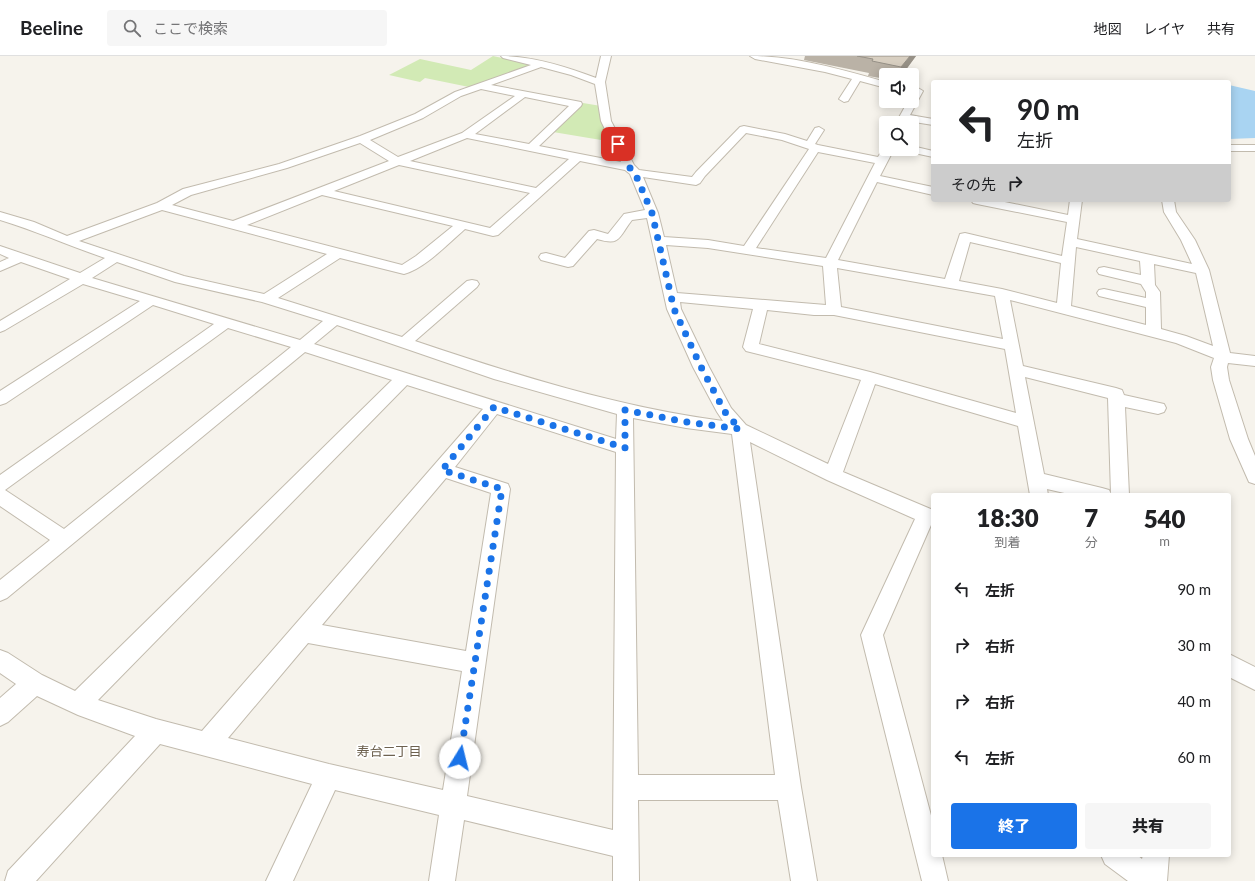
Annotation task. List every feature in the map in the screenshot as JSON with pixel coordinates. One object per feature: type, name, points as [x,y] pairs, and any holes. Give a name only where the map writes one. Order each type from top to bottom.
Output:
[{"type":"street","points":[[506,56],[574,73],[600,82]]},
{"type":"street","points":[[606,56],[600,82],[606,120],[652,213],[674,309],[701,367],[725,412],[740,429],[789,787],[804,881]]},
{"type":"street","points":[[755,56],[826,70],[879,83]]},
{"type":"street","points":[[67,241],[161,206],[188,192],[283,166],[361,139],[419,116],[458,94],[478,86],[512,76],[539,65]]},
{"type":"street","points":[[844,99],[858,77]]},
{"type":"street","points":[[478,86],[577,104],[532,147]]},
{"type":"street","points":[[235,225],[466,134],[522,95]]},
{"type":"street","points":[[919,121],[931,122]]},
{"type":"street","points":[[466,134],[532,147],[632,170],[696,181],[700,174],[744,129],[785,136],[812,147],[882,161]]},
{"type":"street","points":[[748,250],[812,147],[819,130]]},
{"type":"street","points":[[361,139],[396,161],[540,192]]},
{"type":"street","points":[[1231,148],[1255,148]]},
{"type":"street","points":[[919,151],[931,154]]},
{"type":"street","points":[[834,310],[830,262],[884,156]]},
{"type":"street","points":[[320,191],[493,232],[578,157]]},
{"type":"street","points":[[873,178],[931,191]]},
{"type":"street","points":[[987,202],[1074,220]]},
{"type":"street","points":[[1064,309],[1068,261],[1076,202]]},
{"type":"street","points":[[1168,202],[1170,212],[1188,240],[1202,270],[1223,356],[1220,367],[1221,380],[1239,439],[1255,477]]},
{"type":"street","points":[[161,206],[337,254],[404,270],[421,259],[462,225]]},
{"type":"street","points":[[546,257],[568,263],[594,234],[611,239],[628,217],[652,213]]},
{"type":"street","points":[[0,216],[30,225],[67,241],[180,279],[266,298],[500,375],[625,410],[686,422],[740,429],[834,475],[930,516],[872,635],[935,881]]},
{"type":"street","points":[[951,283],[965,237],[1068,261]]},
{"type":"street","points":[[658,240],[708,244],[830,262],[1002,293],[1181,339],[1235,360],[1255,360]]},
{"type":"street","points":[[1071,242],[1202,270]]},
{"type":"street","points":[[0,250],[82,279],[301,345],[625,448]]},
{"type":"street","points":[[266,298],[337,254]]},
{"type":"street","points":[[0,267],[20,257]]},
{"type":"street","points":[[0,327],[117,257]]},
{"type":"street","points":[[1147,258],[1148,285],[1153,292],[1154,332]]},
{"type":"street","points":[[1104,271],[1148,281]]},
{"type":"street","points":[[404,343],[472,284]]},
{"type":"street","points":[[1002,293],[1010,345],[1017,370],[1038,487],[1086,493]]},
{"type":"street","points":[[1104,293],[1153,304]]},
{"type":"street","points":[[672,297],[834,310],[1010,345]]},
{"type":"street","points":[[0,399],[151,300]]},
{"type":"street","points":[[761,305],[751,347],[870,377],[1026,422]]},
{"type":"street","points":[[0,592],[301,345],[334,320]]},
{"type":"street","points":[[0,485],[225,323]]},
{"type":"street","points":[[1017,370],[1116,394],[1120,493]]},
{"type":"street","points":[[834,475],[870,377]]},
{"type":"street","points":[[78,704],[404,378]]},
{"type":"street","points":[[1116,399],[1158,408]]},
{"type":"street","points":[[207,744],[442,470],[494,407]]},
{"type":"street","points":[[625,410],[626,881]]},
{"type":"street","points":[[442,470],[502,489],[442,881]]},
{"type":"street","points":[[0,496],[64,539]]},
{"type":"street","points":[[303,632],[475,663]]},
{"type":"street","points":[[0,660],[34,683],[78,704],[156,730],[329,776],[626,846]]},
{"type":"street","points":[[1231,666],[1255,679]]},
{"type":"street","points":[[0,714],[34,683]]},
{"type":"street","points":[[18,881],[156,730]]},
{"type":"street","points":[[279,881],[329,776]]},
{"type":"street","points":[[626,788],[789,787]]},
{"type":"street","points":[[1121,866],[1152,881],[1156,857]]},
{"type":"green space","points":[[493,56],[529,64],[529,67],[469,87],[425,78],[420,82],[389,75],[420,59],[471,70]]},
{"type":"green space","points":[[583,103],[601,106],[613,142],[553,132]]},
{"type":"water","points":[[1231,85],[1255,91],[1255,138],[1231,139]]},
{"type":"building","points":[[857,56],[910,56],[901,67],[872,61],[873,59]]},
{"type":"district","name":"寿台二丁目","points":[[389,751]]},
{"type":"route","points":[[460,758],[502,489],[442,470],[494,407],[625,448],[625,410],[686,422],[740,429],[725,412],[701,367],[674,309],[652,213],[635,173],[629,167],[618,144]]}]
